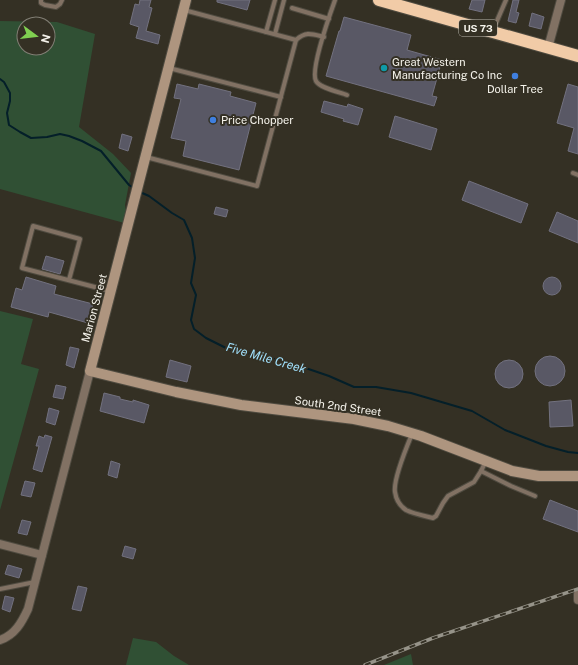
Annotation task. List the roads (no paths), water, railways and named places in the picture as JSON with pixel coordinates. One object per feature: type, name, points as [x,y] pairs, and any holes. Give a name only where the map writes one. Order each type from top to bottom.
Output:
[{"type":"highway","name":"US 73","points":[[379,0],[392,2],[578,56]]},
{"type":"street","name":"Marion Street","points":[[0,640],[13,633],[22,622],[28,609],[186,0]]},
{"type":"street","points":[[548,48],[561,0]]},
{"type":"street","name":"South 2nd Street","points":[[90,371],[176,392],[241,405],[354,419],[388,426],[412,433],[512,471],[538,476],[578,476]]},
{"type":"street","points":[[0,544],[42,555]]},
{"type":"street","points":[[578,594],[578,600]]},
{"type":"lane","points":[[41,0],[41,3],[45,5],[56,7],[62,0]]},
{"type":"lane","points":[[266,32],[275,0]]},
{"type":"lane","points":[[275,34],[284,0]]},
{"type":"lane","points":[[334,0],[315,68],[315,76],[316,82],[323,87],[347,95]]},
{"type":"lane","points":[[492,32],[506,0]]},
{"type":"lane","points":[[292,8],[329,19]]},
{"type":"lane","points":[[184,10],[296,40]]},
{"type":"lane","points":[[146,157],[257,186],[296,40],[301,35],[307,34],[324,37]]},
{"type":"lane","points":[[169,68],[281,98]]},
{"type":"lane","points":[[573,173],[578,175]]},
{"type":"lane","points":[[69,280],[80,239],[33,226],[22,268],[111,291]]},
{"type":"lane","points":[[412,433],[395,481],[394,492],[398,502],[407,510],[433,518],[436,516],[448,496],[474,482],[486,461]]},
{"type":"lane","points":[[480,472],[535,496]]},
{"type":"lane","points":[[0,589],[35,582]]},
{"type":"waterway","name":"Five Mile Creek","points":[[0,79],[4,82],[10,93],[7,113],[9,125],[31,138],[60,134],[82,141],[101,151],[129,185],[135,189]]},
{"type":"waterway","name":"Five Mile Creek","points":[[140,192],[149,196],[184,220],[192,238],[195,258],[191,283],[196,295],[191,320],[194,329],[206,338],[228,349],[288,362],[329,376],[354,387],[376,387],[411,393],[472,411],[505,430],[546,446],[578,453]]},
{"type":"railway","points":[[365,665],[433,638],[578,589]]},
{"type":"place","name":"Great Western Manufacturing Co Inc","points":[[384,68]]},
{"type":"place","name":"Dollar Tree","points":[[515,76]]},
{"type":"place","name":"Price Chopper","points":[[213,120]]}]
